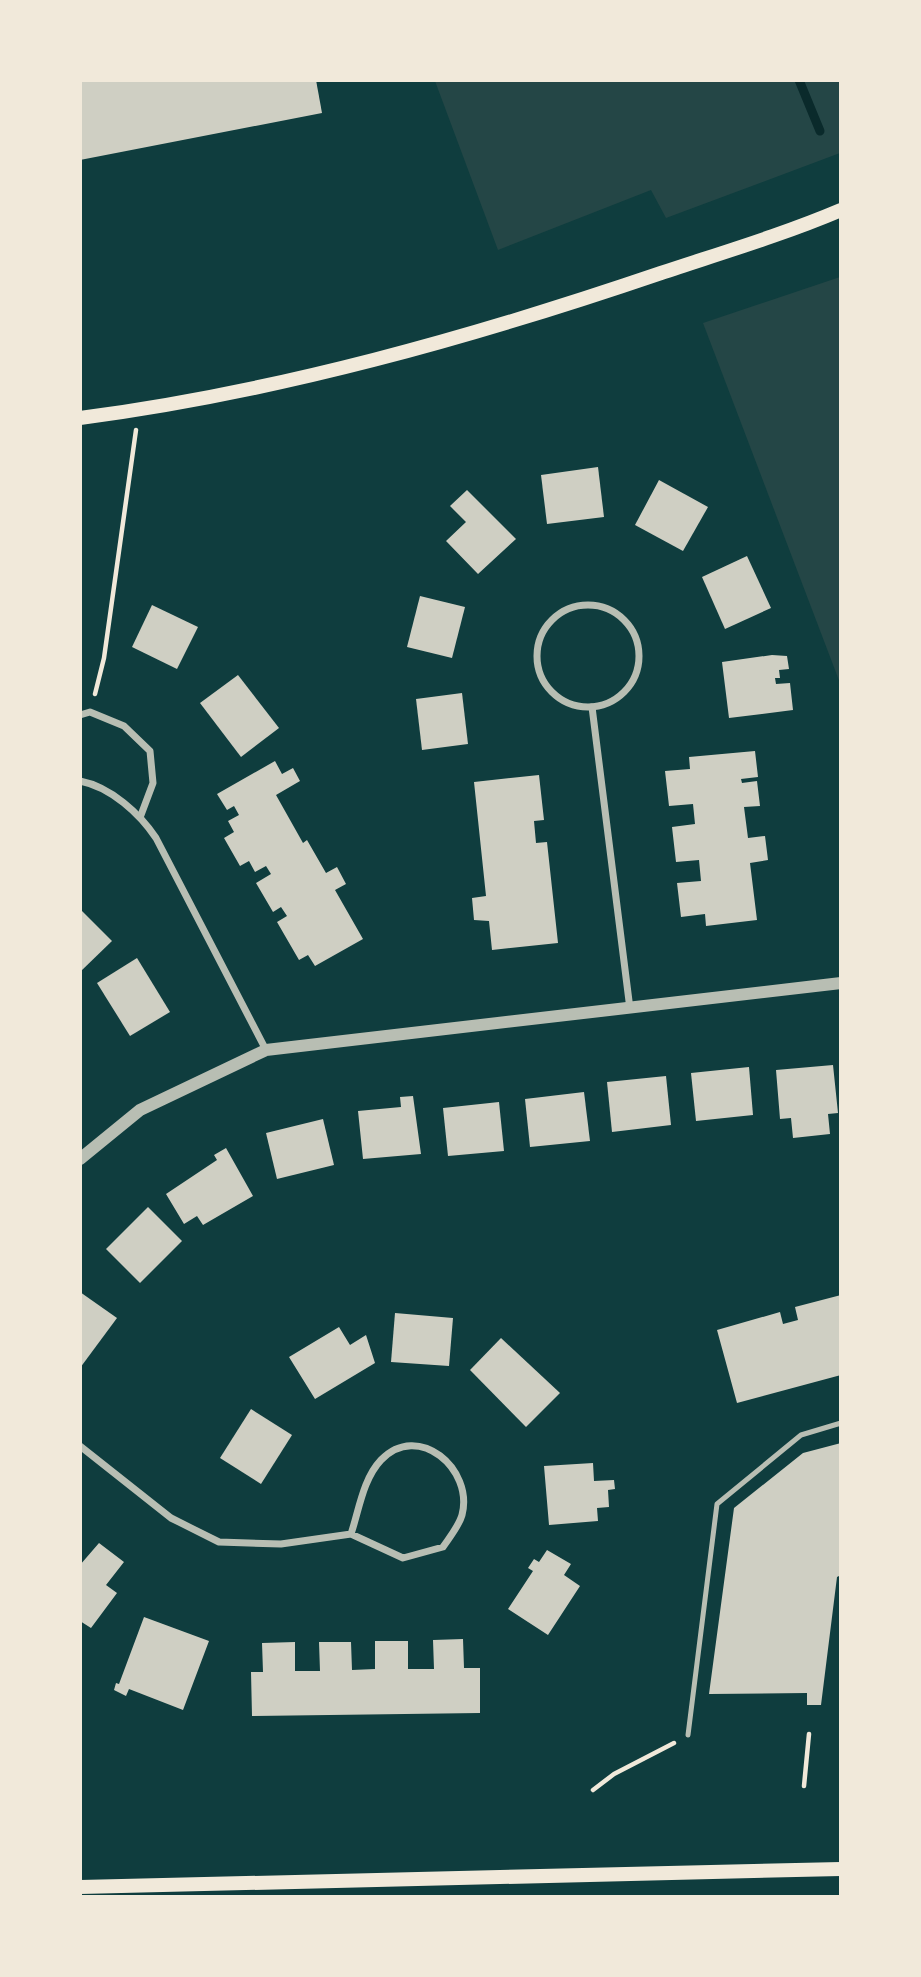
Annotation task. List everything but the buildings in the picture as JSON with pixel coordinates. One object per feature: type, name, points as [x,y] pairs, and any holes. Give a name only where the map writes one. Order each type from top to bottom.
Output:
[{"type":"main road","points":[[80,418],[139,411],[222,395],[380,357],[563,307],[841,211]]},
{"type":"main road","points":[[80,1887],[841,1869]]},
{"type":"street","points":[[587,604],[603,606],[625,621],[639,643],[640,662],[635,679],[624,693],[610,703],[592,708],[561,700],[544,681],[537,658],[538,642],[551,621],[570,607],[587,604]]},
{"type":"street","points":[[592,708],[630,1010]]},
{"type":"street","points":[[80,715],[90,712],[124,726],[150,751],[153,783],[141,815]]},
{"type":"street","points":[[80,781],[90,783],[141,815],[156,838],[266,1051]]},
{"type":"street","points":[[80,1159],[140,1111],[266,1051],[630,1010],[841,982]]},
{"type":"street","points":[[80,1446],[172,1518],[219,1542],[281,1544],[351,1534],[403,1558],[443,1547],[462,1515],[461,1479],[442,1455],[419,1446],[395,1449],[380,1461],[368,1480],[351,1534]]},
{"type":"lane","points":[[688,1735],[717,1504],[801,1435],[841,1423]]},
{"type":"path","points":[[90,712],[104,658],[139,411]]},
{"type":"path","points":[[804,1786],[809,1734]]},
{"type":"path","points":[[593,1790],[614,1774],[688,1735]]},
{"type":"shaded area","points":[[435,81],[840,81],[840,153],[666,218],[651,190],[498,250]]},
{"type":"shaded area","points":[[841,277],[840,683],[703,323]]},
{"type":"waterway","points":[[799,80],[820,131]]}]
